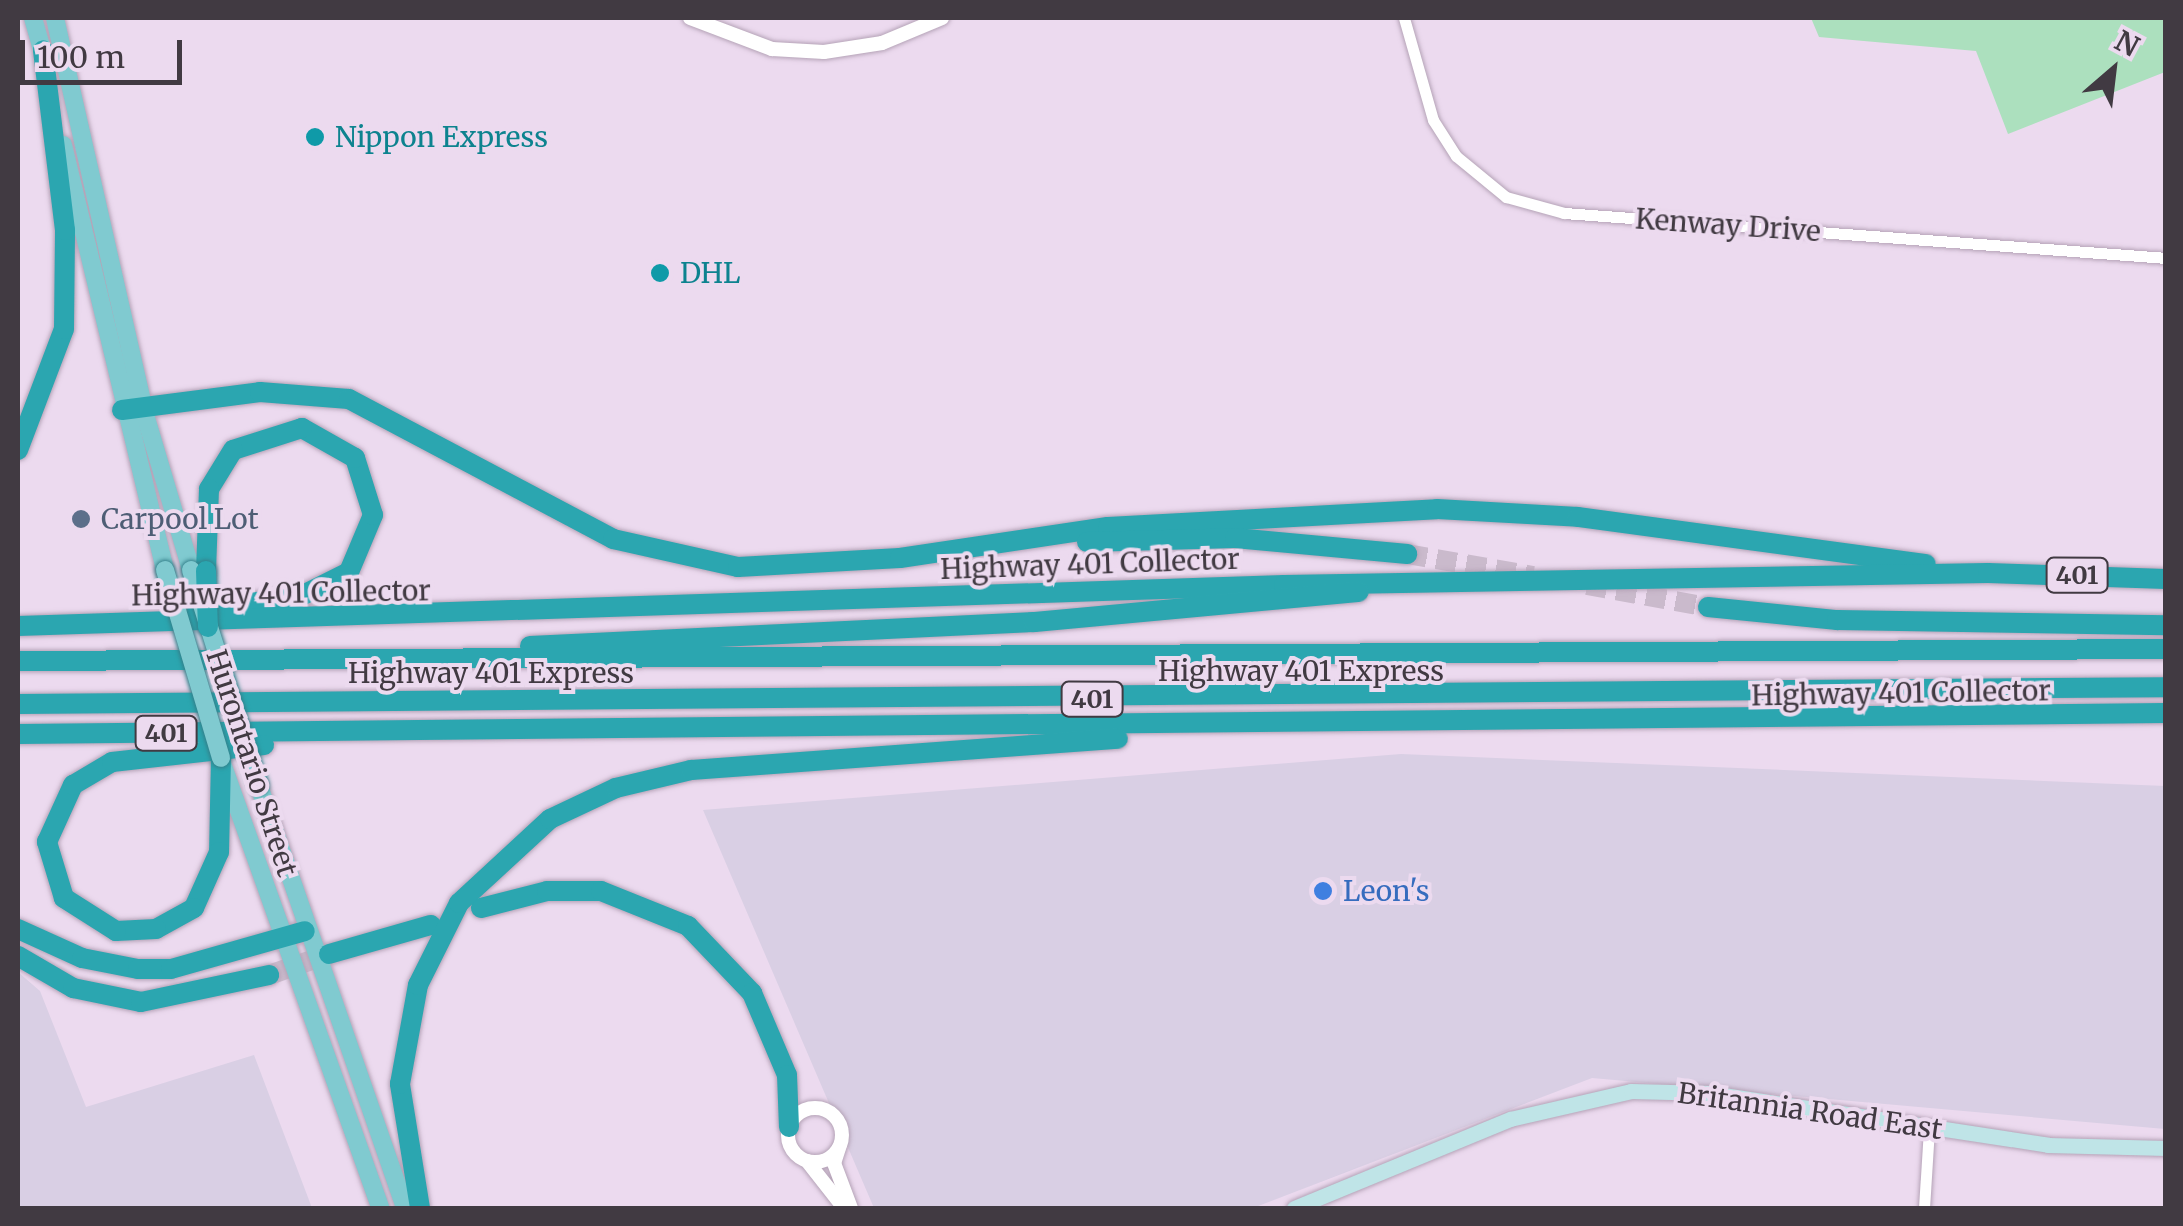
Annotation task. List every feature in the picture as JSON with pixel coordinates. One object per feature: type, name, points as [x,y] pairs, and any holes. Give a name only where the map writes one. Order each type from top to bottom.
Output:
[{"type":"highway","points":[[18,450],[64,328],[65,230],[43,50]]},
{"type":"highway","points":[[122,410],[144,411],[260,392],[350,399],[542,506],[704,564],[788,567],[1279,513],[1437,509],[1578,517],[1988,572]]},
{"type":"highway","points":[[51,626],[324,588],[349,572],[371,531],[370,486],[355,458],[302,428],[234,450],[209,489],[199,570],[208,627]]},
{"type":"highway","points":[[1000,545],[1235,538],[1407,554]]},
{"type":"highway","name":"Highway 401 Collector","points":[[18,626],[1385,585],[1988,572],[2166,579]]},
{"type":"highway","points":[[308,660],[1054,620],[1329,600],[1385,585]]},
{"type":"highway","points":[[1708,607],[1837,620],[2166,626]]},
{"type":"highway","name":"Highway 401 Express","points":[[18,661],[2166,650]]},
{"type":"highway","name":"Highway 401 Express","points":[[18,704],[2166,687]]},
{"type":"highway","name":"Highway 401 Collector","points":[[18,734],[1262,729],[2166,714]]},
{"type":"highway","points":[[2066,718],[2166,721]]},
{"type":"highway","points":[[420,1208],[400,1084],[424,967],[476,883],[571,806],[660,775],[752,762],[1262,729]]},
{"type":"highway","points":[[221,758],[225,787],[215,874],[178,920],[116,931],[64,898],[49,862],[52,822],[93,770],[314,732]]},
{"type":"highway","points":[[481,908],[546,892],[601,891],[688,926],[752,993],[787,1075],[790,1126]]},
{"type":"highway","points":[[329,954],[431,925]]},
{"type":"highway","points":[[18,929],[82,958],[138,969],[305,931]]},
{"type":"highway","points":[[18,956],[73,988],[141,1002],[269,975]]},
{"type":"main road","name":"Hurontario Street","points":[[34,18],[122,410],[221,758]]},
{"type":"main road","points":[[55,18],[144,411],[199,570]]},
{"type":"main road","name":"Hurontario Street","points":[[208,627],[305,931],[405,1208]]},
{"type":"main road","name":"Hurontario Street","points":[[225,787],[380,1208]]},
{"type":"main road","name":"Britannia Road East","points":[[1294,1208],[1510,1119],[1631,1091],[1710,1092],[1928,1128],[2166,1148]]},
{"type":"street","points":[[690,18],[772,49],[824,52],[882,43],[942,18]]},
{"type":"street","name":"Kenway Drive","points":[[1404,18],[1433,120],[1456,156],[1506,197],[1564,214],[2166,258]]},
{"type":"street","points":[[806,1110],[824,1110],[838,1122],[840,1145],[834,1164],[847,1208],[790,1145],[790,1126],[806,1110]]},
{"type":"street","points":[[1924,1208],[1928,1128]]},
{"type":"street","points":[[807,1161],[825,1160],[840,1145]]},
{"type":"shaded area","points":[[1401,754],[2165,786],[2165,1129],[1592,1078],[1253,1208],[874,1208],[703,810]]},
{"type":"shaded area","points":[[18,972],[40,991],[86,1107],[254,1055],[312,1208],[18,1208]]},
{"type":"green space","points":[[1811,18],[2165,18],[2165,72],[2008,134],[1976,51],[1819,37]]},
{"type":"tunnel","points":[[1407,554],[1533,576]]},
{"type":"tunnel","points":[[1587,585],[1708,607]]},
{"type":"tunnel","points":[[269,975],[329,954]]},
{"type":"place","name":"Nippon Express","points":[[315,137]]},
{"type":"place","name":"DHL","points":[[660,273]]},
{"type":"place","name":"Carpool Lot","points":[[81,519]]},
{"type":"place","name":"Leon's","points":[[1323,891]]}]
